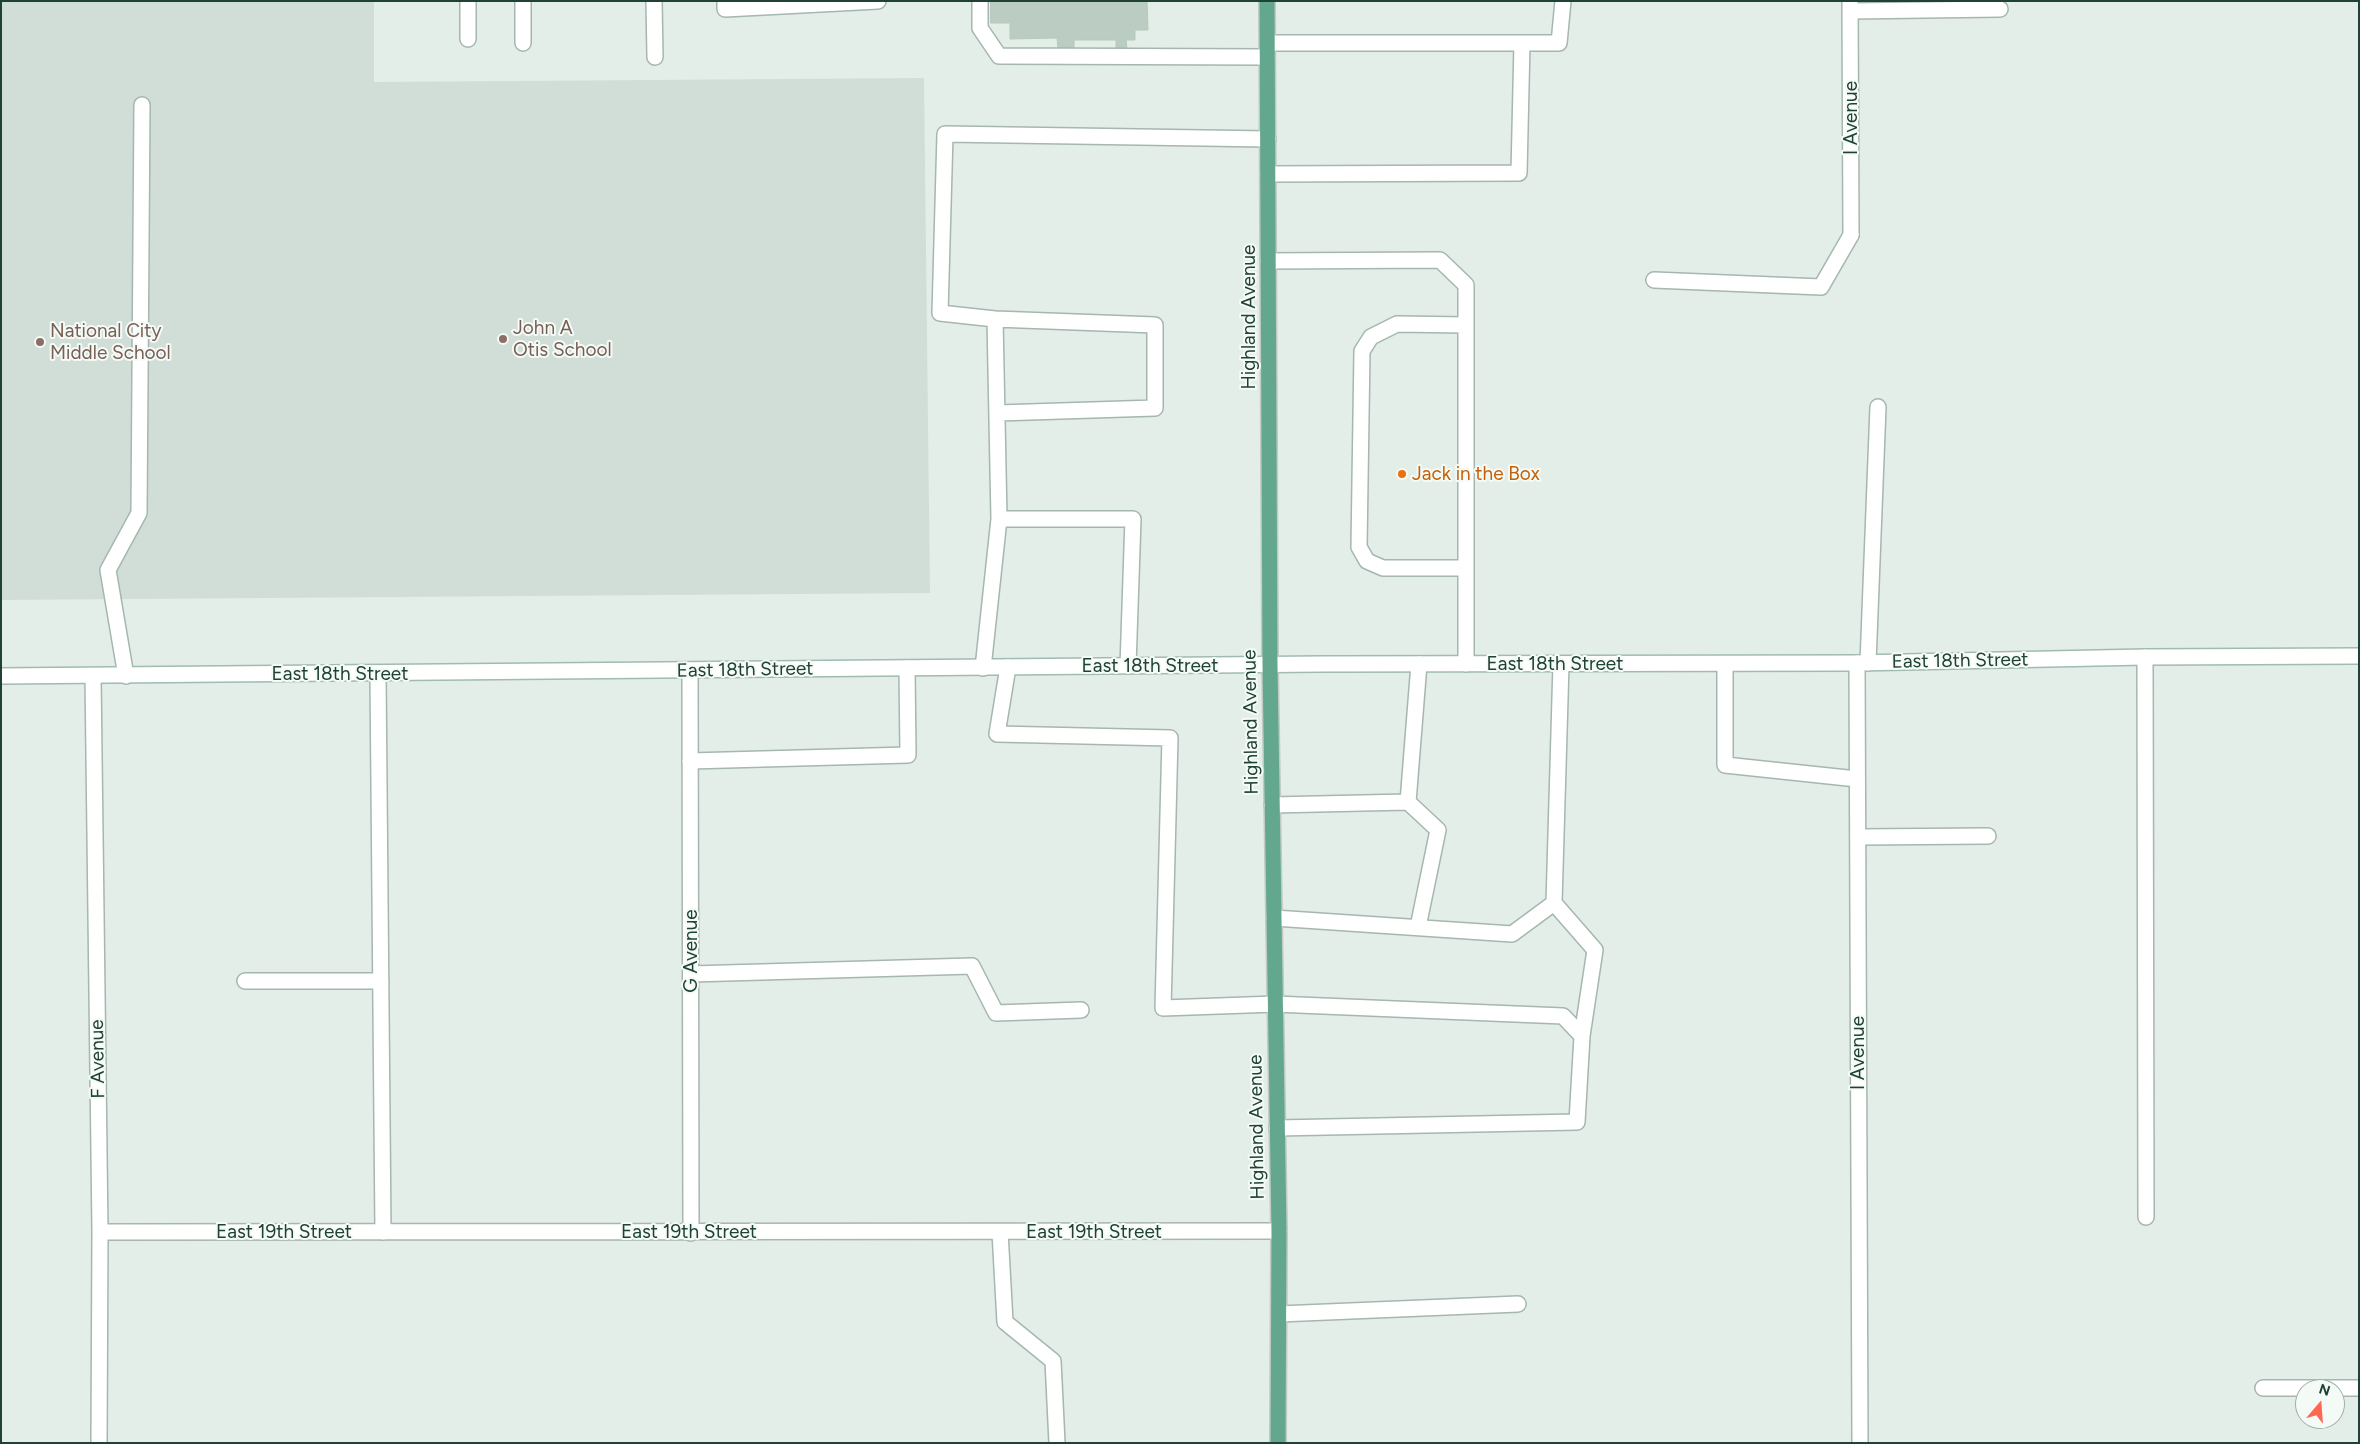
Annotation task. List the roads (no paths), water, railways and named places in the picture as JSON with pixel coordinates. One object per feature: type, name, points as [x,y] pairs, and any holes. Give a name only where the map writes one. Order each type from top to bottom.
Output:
[{"type":"main road","name":"Highland Avenue","points":[[1267,1],[1270,665],[1279,1314],[1278,1443]]},
{"type":"street","points":[[468,1],[468,39]]},
{"type":"street","points":[[523,1],[523,43]]},
{"type":"street","points":[[654,1],[655,57]]},
{"type":"street","points":[[725,1],[726,9],[878,1]]},
{"type":"street","points":[[980,1],[980,28],[999,56],[1559,43],[1563,1]]},
{"type":"street","points":[[1850,6],[2000,9]]},
{"type":"street","name":"I Avenue","points":[[1654,280],[1821,287],[1851,235],[1850,6]]},
{"type":"street","points":[[1268,174],[1519,173],[1522,43]]},
{"type":"street","points":[[126,676],[108,570],[139,513],[142,105]]},
{"type":"street","points":[[998,413],[1155,408],[1155,325],[995,319],[940,313],[945,134],[1268,139]]},
{"type":"street","points":[[1268,261],[1440,260],[1466,285],[1466,664]]},
{"type":"street","points":[[982,668],[1000,518],[995,319]]},
{"type":"street","points":[[1466,325],[1397,324],[1371,337],[1362,351],[1359,547],[1367,561],[1383,568],[1466,568]]},
{"type":"street","name":"I Avenue","points":[[1860,1443],[1857,779],[1878,407]]},
{"type":"street","points":[[1000,518],[1133,519],[1128,666]]},
{"type":"street","name":"East 18th Street","points":[[1,676],[1270,665],[1863,663],[2144,657],[2359,656]]},
{"type":"street","points":[[2144,657],[2146,1218]]},
{"type":"street","points":[[1408,802],[1419,664]]},
{"type":"street","points":[[1277,1128],[1577,1122],[1582,1036],[1595,950],[1554,903],[1561,664]]},
{"type":"street","points":[[1725,664],[1725,764],[1857,779]]},
{"type":"street","points":[[1008,667],[997,734],[1170,738],[1163,1008],[1275,1004],[1563,1016],[1582,1036]]},
{"type":"street","points":[[690,761],[908,755],[907,668]]},
{"type":"street","name":"G Avenue","points":[[690,670],[691,1232]]},
{"type":"street","points":[[378,674],[383,1232]]},
{"type":"street","name":"F Avenue","points":[[93,676],[100,1232],[99,1443]]},
{"type":"street","points":[[1272,805],[1408,802],[1438,830],[1418,927]]},
{"type":"street","points":[[1858,837],[1988,836]]},
{"type":"street","points":[[1274,918],[1512,934],[1554,903]]},
{"type":"street","points":[[691,974],[972,966],[996,1013],[1081,1010]]},
{"type":"street","points":[[245,981],[381,981]]},
{"type":"street","name":"East 19th Street","points":[[100,1232],[1278,1231]]},
{"type":"street","points":[[1000,1232],[1005,1322],[1053,1361],[1058,1443]]},
{"type":"street","points":[[1279,1314],[1518,1304]]},
{"type":"street","points":[[2263,1388],[2359,1388]]},
{"type":"place","name":"John A Otis School","points":[[503,339]]},
{"type":"place","name":"National City Middle School","points":[[40,342]]},
{"type":"place","name":"Jack in the Box","points":[[1402,474]]}]
